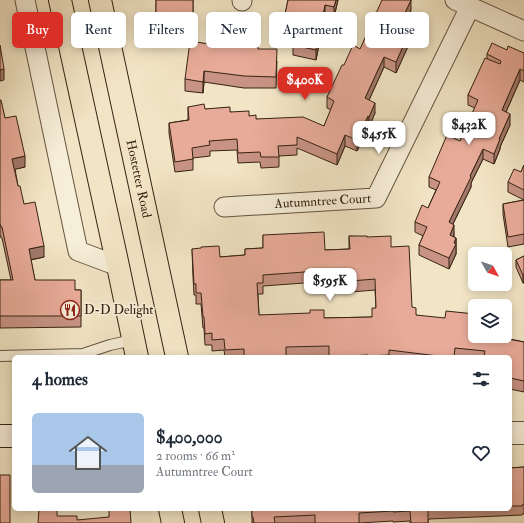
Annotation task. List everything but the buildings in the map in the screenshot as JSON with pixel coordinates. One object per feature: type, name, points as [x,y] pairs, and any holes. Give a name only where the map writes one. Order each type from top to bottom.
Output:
[{"type":"main road","points":[[60,0],[118,266],[134,351]]},
{"type":"main road","name":"Hostetter Road","points":[[100,0],[178,352]]},
{"type":"main road","points":[[170,511],[173,523]]},
{"type":"main road","points":[[210,511],[213,523]]},
{"type":"main road","points":[[218,523],[219,511]]},
{"type":"street","points":[[25,0],[78,251],[118,266]]},
{"type":"street","points":[[462,3],[524,31]]},
{"type":"street","name":"Autumntree Court","points":[[224,207],[376,198],[462,3]]},
{"type":"street","points":[[512,433],[524,433]]},
{"type":"street","points":[[0,436],[12,436]]},
{"type":"lane","points":[[42,355],[83,354],[110,345],[134,351]]},
{"type":"lane","points":[[0,356],[12,356]]},
{"type":"place","name":"D-D Delight","points":[[70,310]]}]
